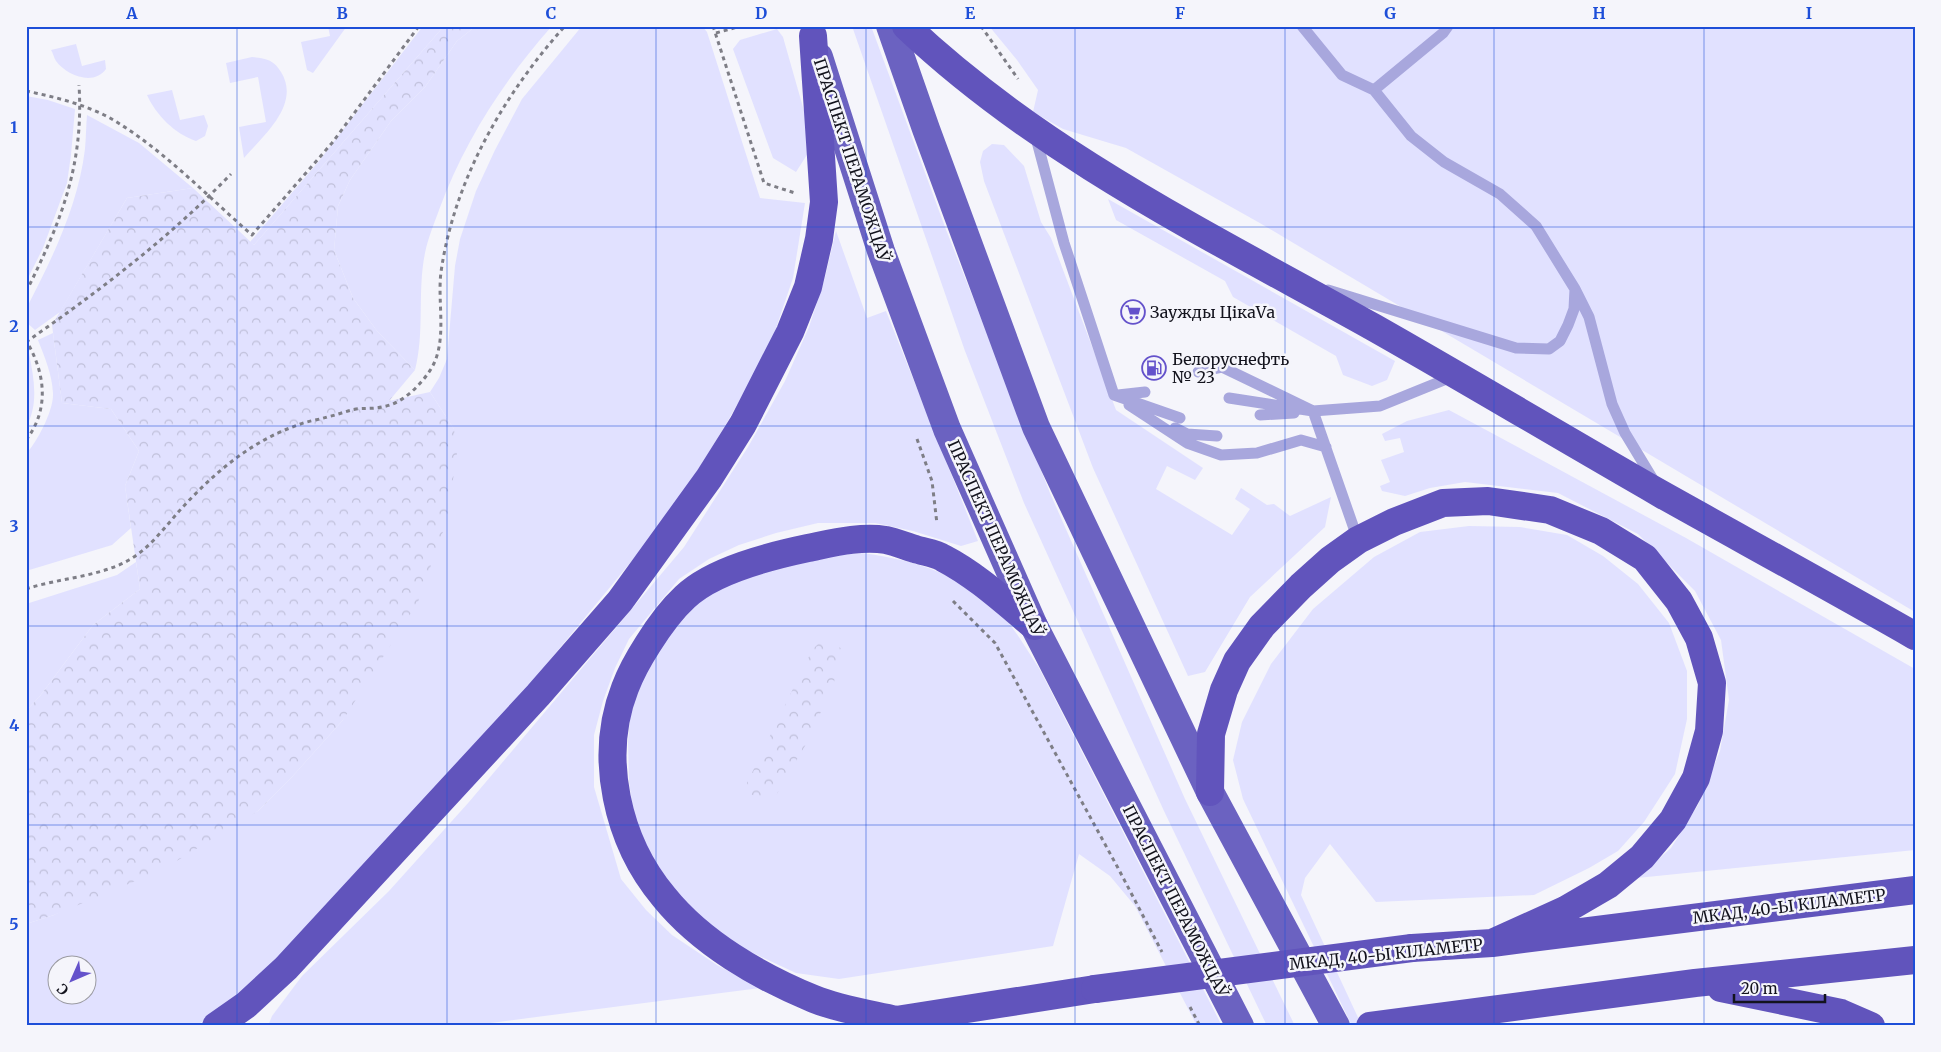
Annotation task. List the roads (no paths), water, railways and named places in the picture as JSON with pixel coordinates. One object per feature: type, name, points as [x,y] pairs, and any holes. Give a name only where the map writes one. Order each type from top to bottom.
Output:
[{"type":"highway","points":[[906,26],[935,53],[989,96],[1033,128],[1143,200],[1458,374],[1661,494],[1915,636]]},
{"type":"highway","points":[[216,1026],[246,1005],[286,968],[538,694],[620,600],[709,478],[743,424],[768,378],[808,287],[819,239],[824,202],[811,31]]},
{"type":"highway","points":[[1210,792],[1211,734],[1224,690],[1237,661],[1262,626],[1301,586],[1330,560],[1358,540],[1394,522],[1442,503],[1488,501],[1550,510],[1601,531],[1645,558],[1678,601],[1699,638],[1712,683],[1709,731],[1696,778],[1672,820],[1642,857],[1608,885],[1565,910],[1492,943]]},
{"type":"highway","points":[[896,1020],[816,1000],[739,962],[694,927],[664,897],[641,864],[623,822],[613,779],[613,734],[624,690],[635,666],[656,631],[685,597],[717,576],[753,562],[792,551],[848,540],[886,540],[942,557],[982,584],[1034,626]]},
{"type":"highway","name":"МКАД, 40-Ы КІЛАМЕТР","points":[[859,1026],[1095,989],[1412,948],[1492,943],[1915,890]]},
{"type":"highway","points":[[1370,1026],[1695,983],[1915,960]]},
{"type":"highway","points":[[1695,983],[1842,1013],[1871,1026]]},
{"type":"main road","points":[[890,26],[1036,427],[1210,792],[1336,1026]]},
{"type":"main road","name":"ПРАСПЕКТ ПЕРАМОЖЦАЎ","points":[[811,31],[881,251],[947,430],[1034,626],[1240,1026]]},
{"type":"lane","points":[[1302,26],[1342,75],[1374,90],[1412,136],[1444,162],[1500,194],[1536,226],[1575,289],[1589,317],[1612,404],[1625,433],[1661,494]]},
{"type":"lane","points":[[1374,90],[1444,33],[1448,26]]},
{"type":"lane","points":[[1033,128],[1064,244],[1114,395],[1187,443],[1220,455],[1257,453],[1301,440],[1326,447]]},
{"type":"lane","points":[[1280,275],[1516,348],[1549,349],[1560,341],[1574,309],[1575,289]]},
{"type":"lane","points":[[1198,372],[1222,367],[1313,411],[1358,540]]},
{"type":"lane","points":[[1260,415],[1380,406],[1458,374]]},
{"type":"lane","points":[[1114,395],[1145,392]]},
{"type":"lane","points":[[1114,395],[1180,418]]},
{"type":"lane","points":[[1114,395],[1187,434],[1217,436]]},
{"type":"lane","points":[[1229,398],[1313,411]]},
{"type":"place","name":"Заужды ЦікаVа","points":[[1133,312]]},
{"type":"place","name":"Белоруснефть № 23","points":[[1154,368]]}]
